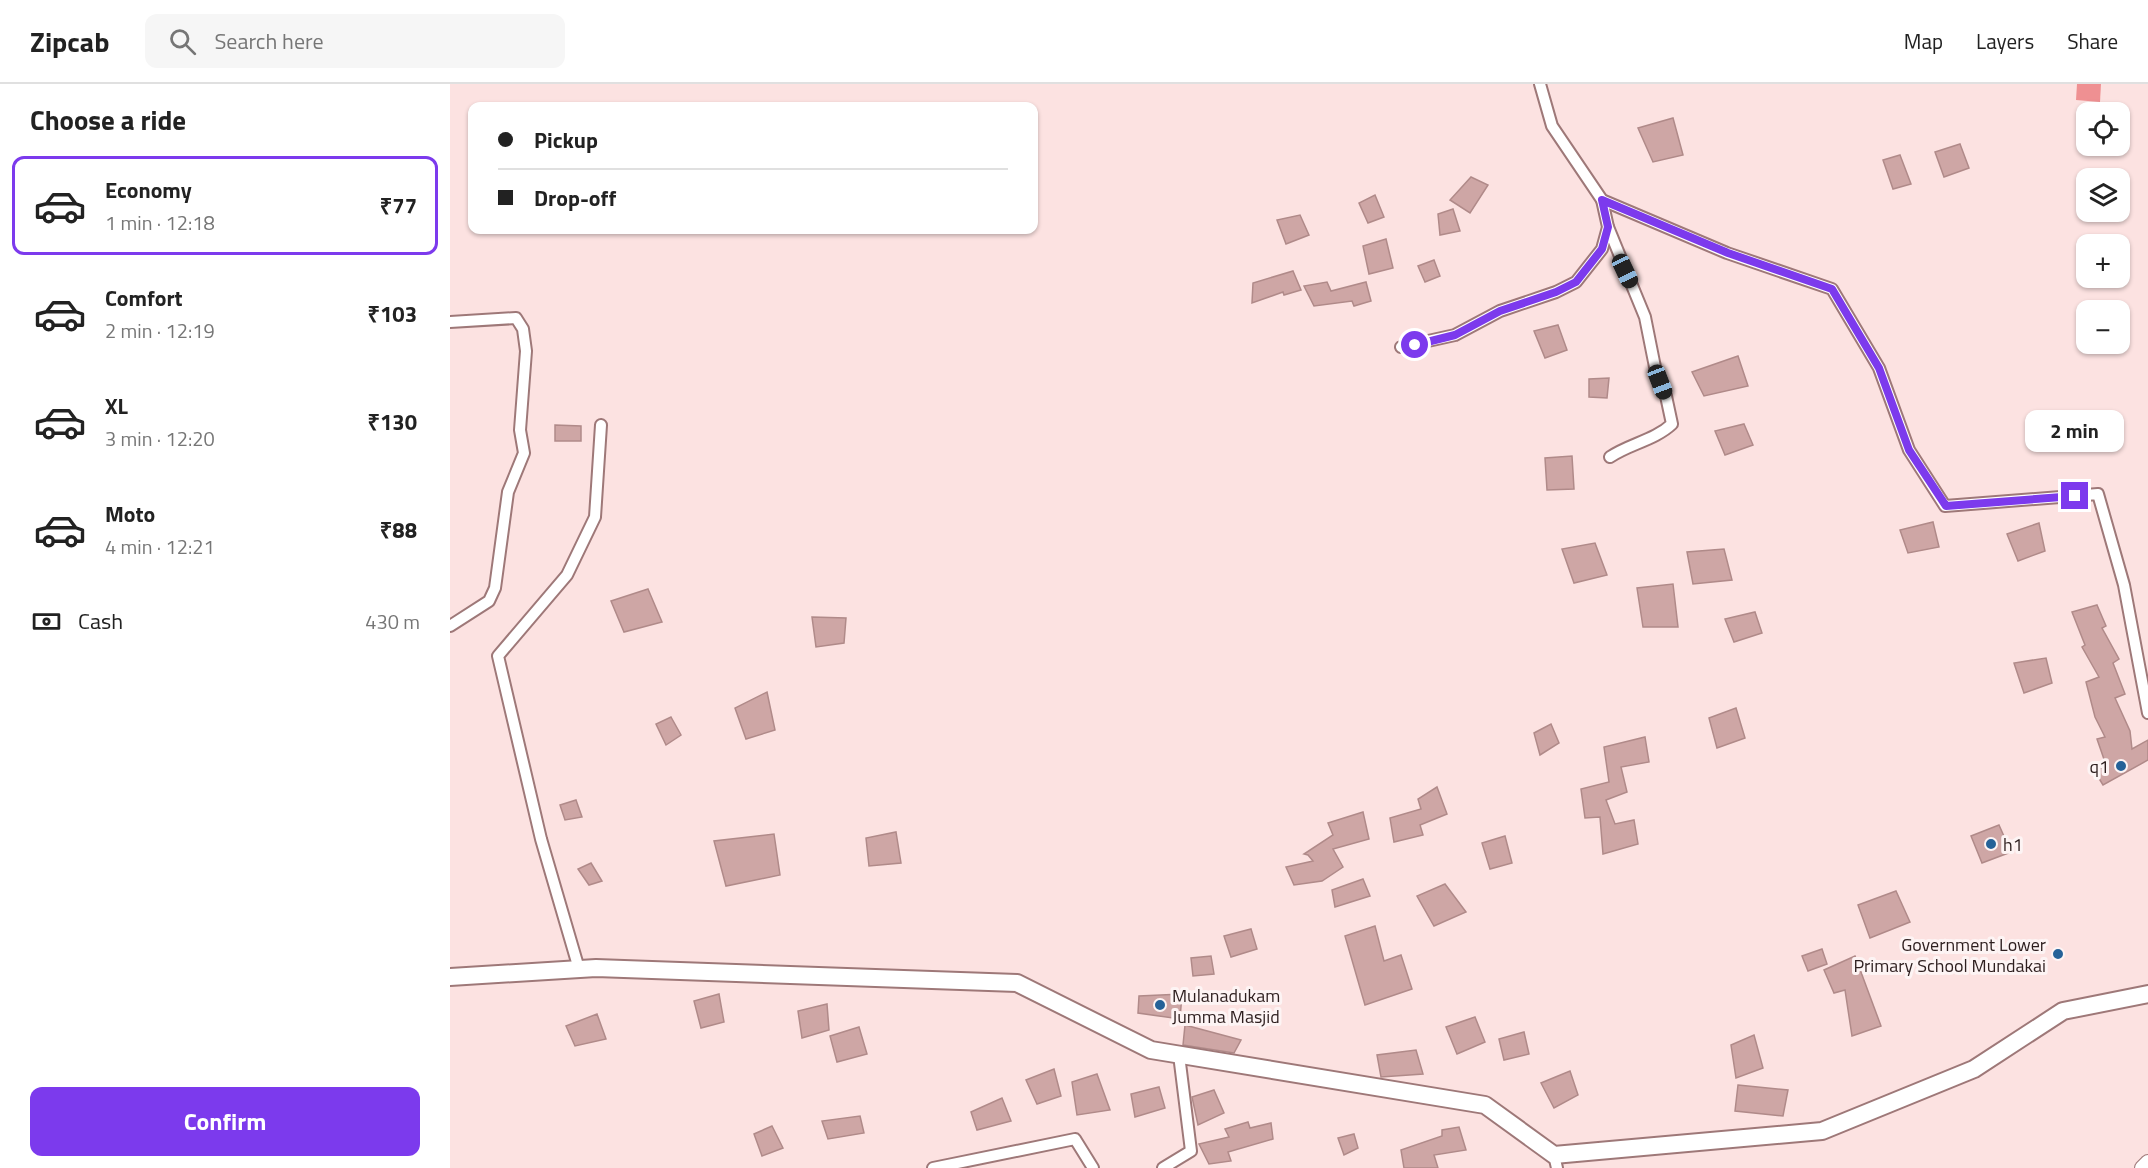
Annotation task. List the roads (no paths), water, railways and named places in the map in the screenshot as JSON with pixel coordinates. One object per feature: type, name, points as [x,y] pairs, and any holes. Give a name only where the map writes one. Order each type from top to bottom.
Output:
[{"type":"main road","points":[[450,977],[579,969],[1017,983],[1151,1050],[1485,1105],[1555,1162],[1822,1131],[1974,1069],[2063,1011],[2148,994]]},
{"type":"street","points":[[1539,84],[1552,126],[1602,200],[1608,227],[1645,317],[1655,367],[1666,396],[1671,424],[1663,432],[1626,446],[1610,457]]},
{"type":"street","points":[[1602,200],[1728,253],[1832,289],[1879,368],[1909,450],[1946,506],[2098,494],[2124,585],[2148,713]]},
{"type":"street","points":[[1401,347],[1455,335],[1500,311],[1556,292],[1576,282],[1602,249],[1608,227]]},
{"type":"street","points":[[450,322],[516,318],[524,329],[526,351],[520,430],[524,453],[508,492],[495,588],[489,602],[450,626]]},
{"type":"street","points":[[579,969],[541,839],[498,656],[567,575],[595,517],[601,425]]},
{"type":"street","points":[[1163,1168],[1191,1151],[1179,1055]]},
{"type":"street","points":[[933,1168],[1075,1139],[1093,1168]]},
{"type":"street","points":[[2142,1168],[2148,1162]]},
{"type":"place","name":"q1","points":[[2121,766]]},
{"type":"place","name":"h1","points":[[1991,844]]},
{"type":"place","name":"Government Lower Primary School Mundakai","points":[[2058,954]]},
{"type":"place","name":"Mulanadukam Jumma Masjid","points":[[1160,1005]]}]
